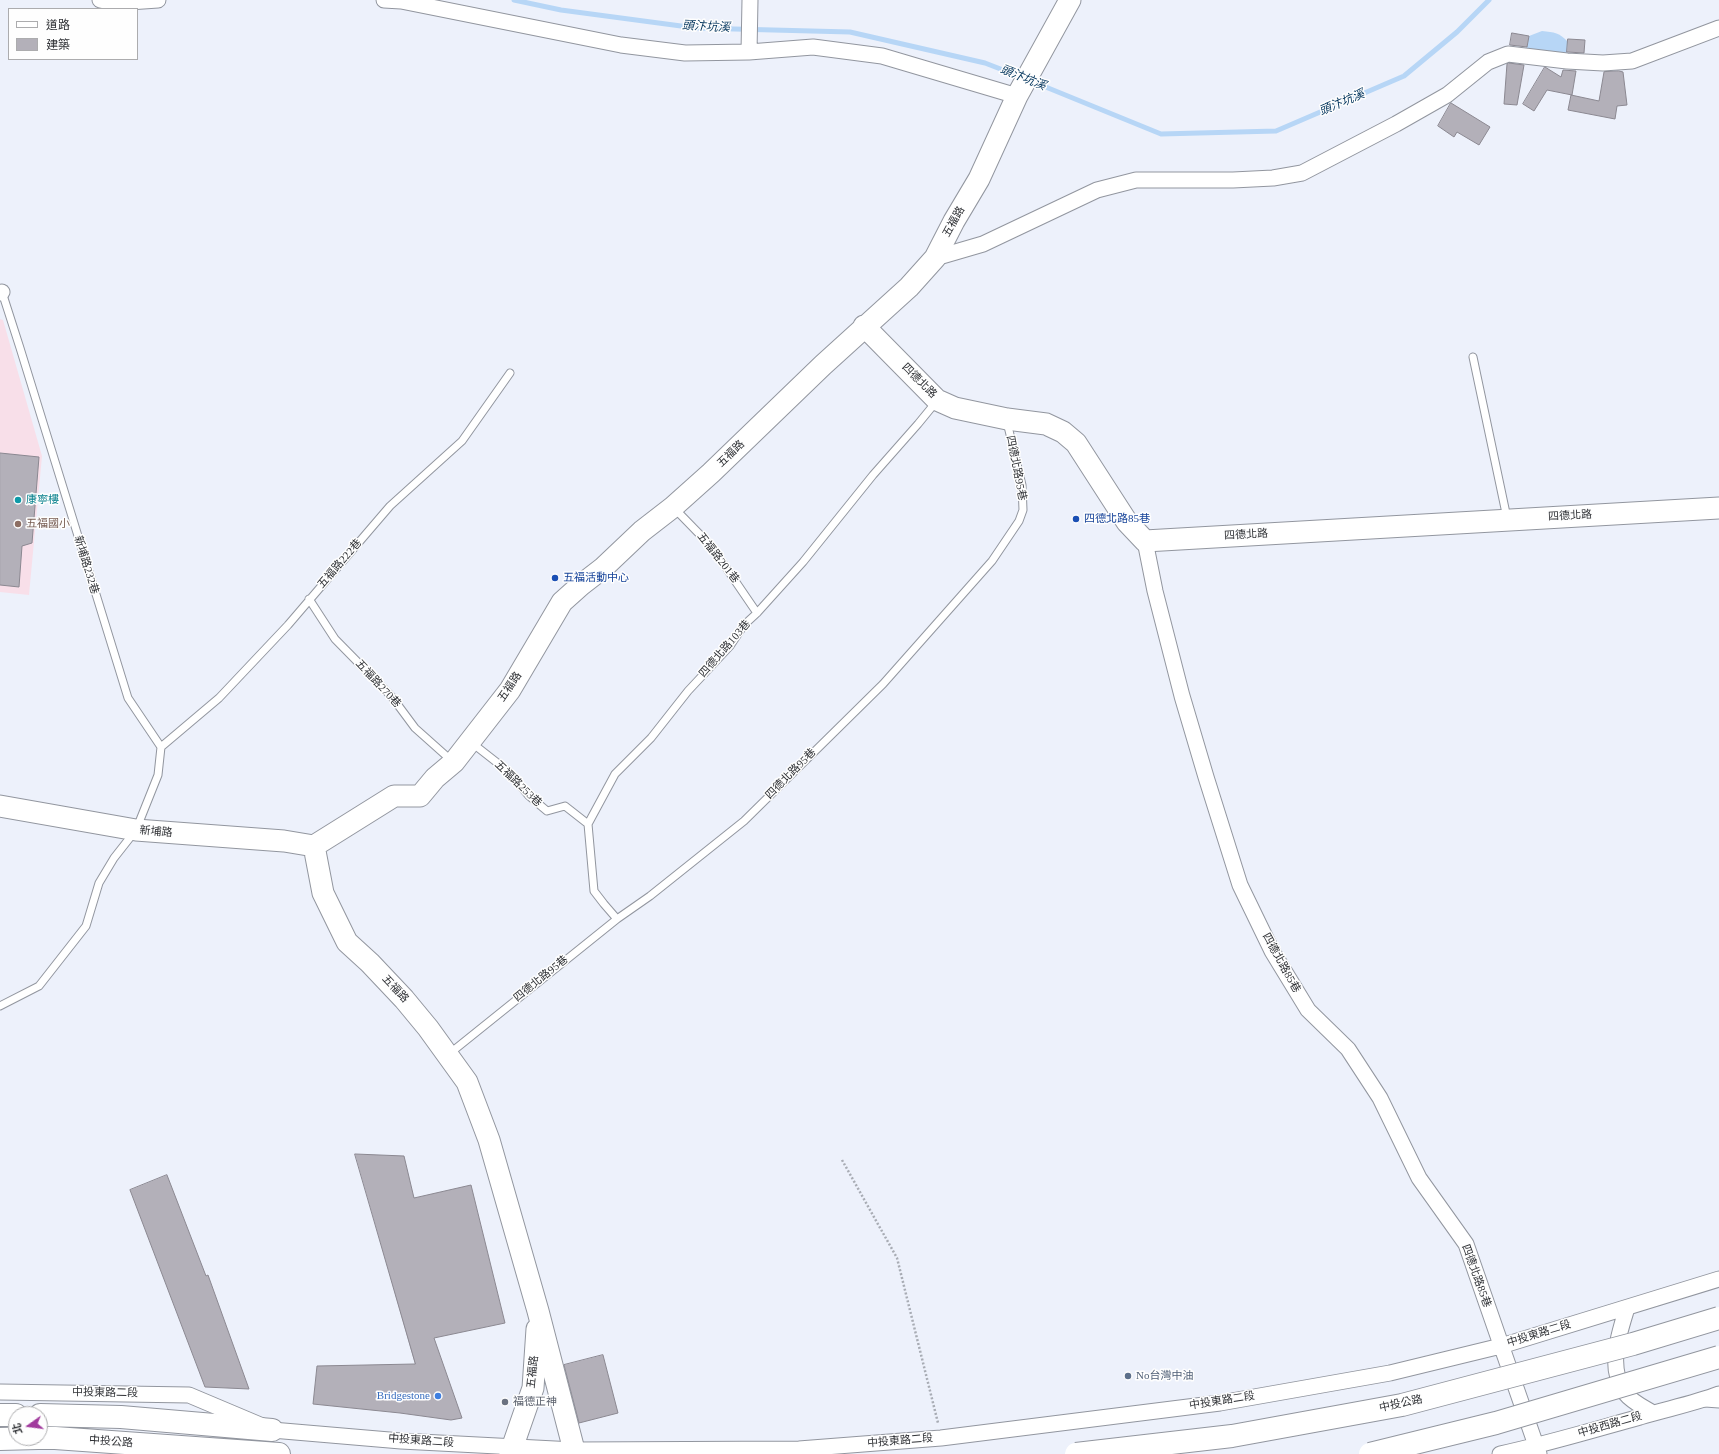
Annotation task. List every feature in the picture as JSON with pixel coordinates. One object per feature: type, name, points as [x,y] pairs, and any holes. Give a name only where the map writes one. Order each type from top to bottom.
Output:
[{"type":"main road","name":"中投公路","points":[[1076,1454],[1232,1436],[1402,1405],[1633,1344],[1719,1318]]},
{"type":"main road","points":[[1370,1454],[1496,1423],[1719,1357]]},
{"type":"main road","points":[[48,1415],[121,1417],[272,1430]]},
{"type":"main road","name":"中投公路","points":[[48,1438],[279,1454]]},
{"type":"street","points":[[100,0],[114,3],[158,0]]},
{"type":"street","points":[[384,0],[401,1],[621,45],[685,52],[749,52],[813,47],[882,56],[1017,96]]},
{"type":"street","points":[[749,52],[750,0]]},
{"type":"street","name":"五福路","points":[[574,1452],[538,1310],[489,1140],[467,1082],[428,1028],[404,999],[370,963],[347,942],[323,893],[314,846],[394,796],[420,796],[435,778],[454,762],[510,690],[562,602],[603,568],[642,531],[673,508],[711,473],[864,326],[909,287],[935,258],[979,179],[1017,96],[1070,0]]},
{"type":"street","points":[[935,258],[983,244],[1097,190],[1136,180],[1233,180],[1273,178],[1302,173],[1396,124],[1447,95],[1488,62],[1508,54],[1566,61],[1603,63],[1632,61],[1719,28]]},
{"type":"street","name":"四德北路","points":[[864,326],[937,400],[955,408],[1006,419],[1046,424],[1063,432],[1076,443],[1127,522],[1145,541],[1719,508]]},
{"type":"street","name":"四德北路85巷","points":[[1145,541],[1155,591],[1182,696],[1240,885],[1272,951],[1308,1010],[1348,1049],[1380,1098],[1419,1178],[1466,1244],[1538,1450]]},
{"type":"street","name":"新埔路","points":[[0,806],[136,830],[284,842],[314,846]]},
{"type":"street","name":"中投東路二段","points":[[0,1392],[189,1395],[272,1430],[512,1450],[574,1452],[799,1449],[941,1438],[1220,1403],[1390,1373],[1501,1346],[1719,1279]]},
{"type":"street","points":[[1626,1308],[1617,1343],[1616,1372],[1625,1392],[1633,1401],[1653,1413]]},
{"type":"street","name":"五福路","points":[[512,1450],[533,1388],[538,1310]]},
{"type":"street","name":"中投西路二段","points":[[1500,1454],[1538,1450],[1653,1413],[1697,1403],[1719,1394]]},
{"type":"lane","name":"新埔路232巷","points":[[1,293],[20,348],[128,698],[161,747]]},
{"type":"lane","points":[[1473,357],[1508,520]]},
{"type":"lane","name":"五福路222巷","points":[[161,747],[219,698],[288,625],[390,506],[462,441],[510,373]]},
{"type":"lane","name":"四德北路103巷","points":[[588,824],[615,774],[651,738],[688,691],[730,646],[744,625],[758,613],[822,539],[873,475],[937,400]]},
{"type":"lane","name":"四德北路95巷","points":[[447,1056],[617,919],[650,896],[744,821],[883,684],[992,561],[1019,521],[1024,510],[1022,485],[1006,419]]},
{"type":"lane","name":"五福路201巷","points":[[673,508],[712,547],[758,613]]},
{"type":"lane","name":"五福路270巷","points":[[309,599],[335,639],[392,697],[415,728],[454,762]]},
{"type":"lane","name":"五福路253巷","points":[[470,741],[508,772],[528,795],[548,811],[565,806],[588,824]]},
{"type":"lane","points":[[0,1006],[39,986],[86,926],[99,883],[114,858],[136,830],[158,775],[161,747]]},
{"type":"lane","points":[[588,824],[594,891],[617,919]]},
{"type":"lane","points":[[1697,1403],[1719,1404]]},
{"type":"path","points":[[842,1160],[897,1258],[941,1438]]},
{"type":"shaded area","name":"五福國小","points":[[0,319],[3,320],[42,456],[29,595],[0,592]]},
{"type":"water","points":[[1542,31],[1556,34],[1565,39],[1568,42],[1567,55],[1526,51],[1529,36]]},
{"type":"building","points":[[1512,33],[1529,36],[1527,47],[1510,45]]},
{"type":"building","points":[[1568,39],[1585,40],[1584,53],[1567,52]]},
{"type":"building","points":[[1507,64],[1524,65],[1517,105],[1504,104]]},
{"type":"building","points":[[1545,67],[1561,77],[1563,70],[1576,71],[1572,95],[1547,90],[1534,111],[1523,104]]},
{"type":"building","points":[[1604,72],[1623,72],[1627,105],[1617,106],[1615,119],[1568,110],[1571,95],[1599,101]]},
{"type":"building","points":[[1451,103],[1490,127],[1479,145],[1457,132],[1454,137],[1438,126]]},
{"type":"building","name":"康寧樓","points":[[0,453],[39,457],[32,543],[22,546],[19,587],[0,585]]},
{"type":"building","points":[[355,1154],[404,1156],[414,1198],[471,1185],[505,1323],[434,1338],[462,1418],[451,1420],[313,1404],[317,1366],[415,1364]]},
{"type":"building","points":[[167,1175],[206,1276],[208,1275],[249,1389],[205,1387],[130,1190]]},
{"type":"building","points":[[603,1355],[618,1413],[579,1423],[564,1365]]},
{"type":"waterway","name":"頭汴坑溪","points":[[514,0],[561,10],[696,28],[850,32],[985,63],[1021,77]]},
{"type":"waterway","name":"頭汴坑溪","points":[[1031,81],[1161,134],[1276,131],[1404,76],[1457,32],[1489,0]]},
{"type":"place","name":"康寧樓","points":[[18,500]]},
{"type":"place","name":"四德北路85巷","points":[[1076,519]]},
{"type":"place","name":"五福國小","points":[[18,524]]},
{"type":"place","name":"五福活動中心","points":[[555,578]]},
{"type":"place","name":"No台灣中油","points":[[1128,1376]]},
{"type":"place","name":"Bridgestone","points":[[438,1396]]},
{"type":"place","name":"福德正神","points":[[505,1402]]}]
